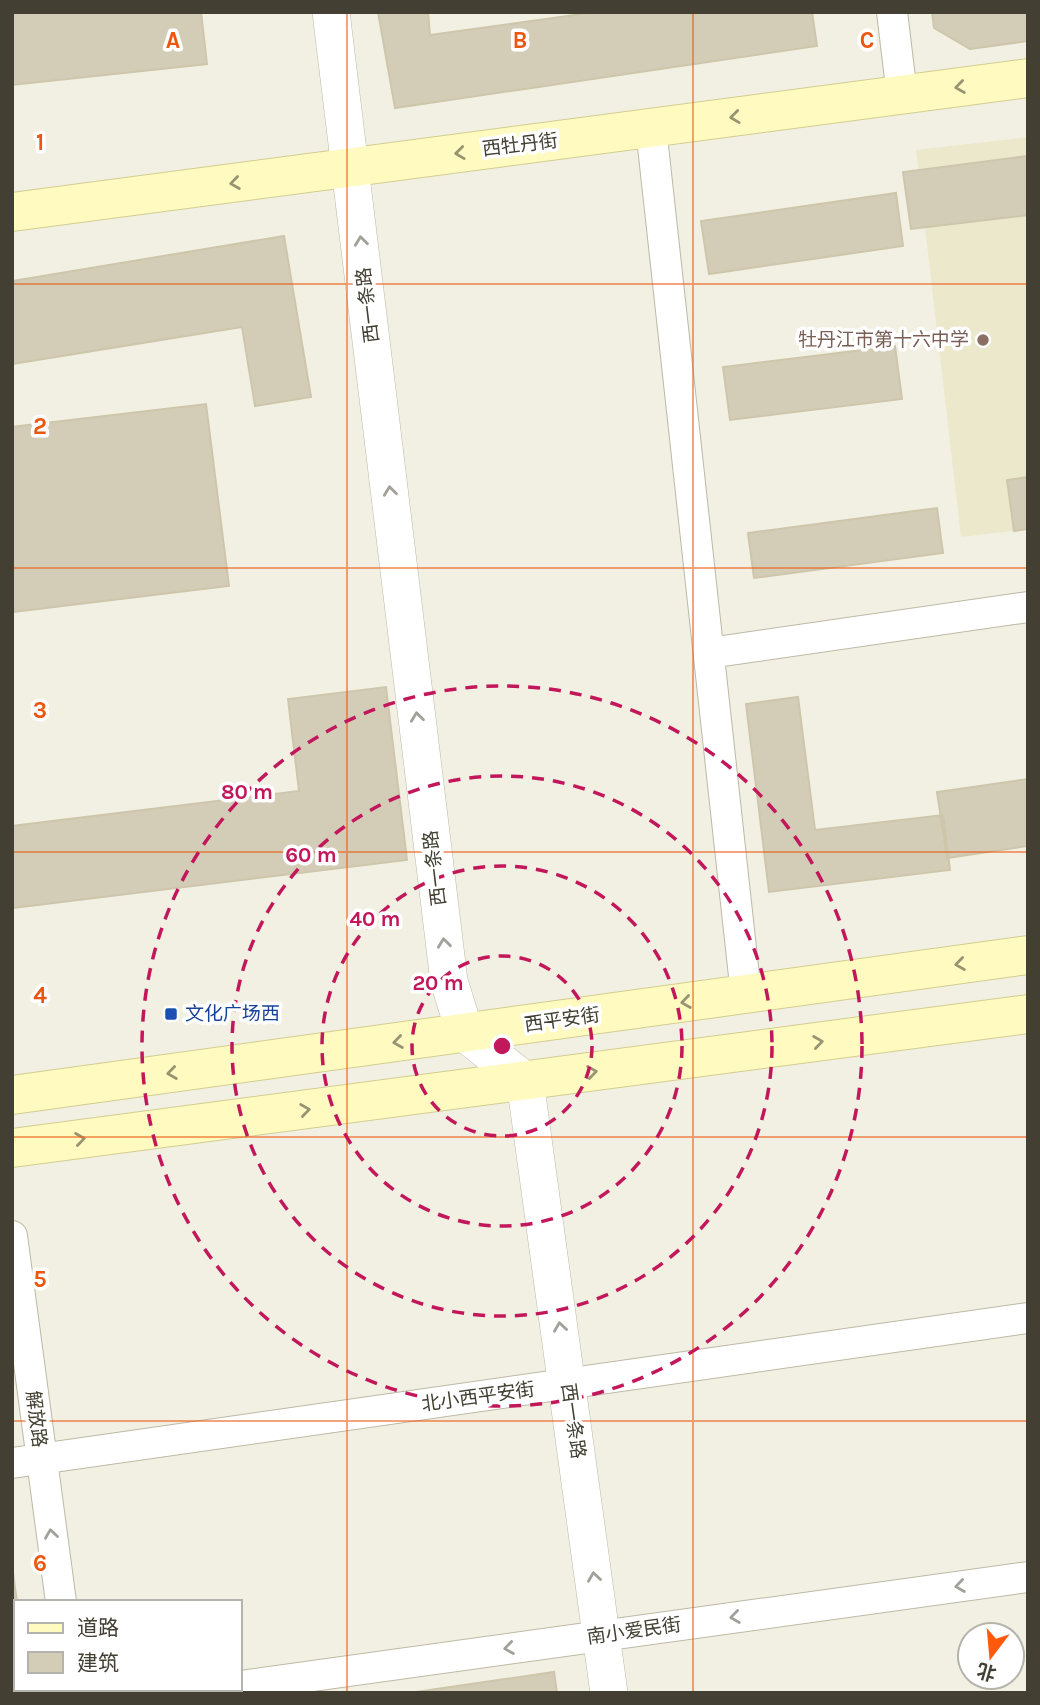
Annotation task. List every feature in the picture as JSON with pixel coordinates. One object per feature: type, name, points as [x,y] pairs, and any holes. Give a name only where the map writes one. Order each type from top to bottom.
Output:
[{"type":"main road","name":"西牡丹街","points":[[12,212],[1028,78]]},
{"type":"main road","name":"西平安街","points":[[12,1095],[1028,955]]},
{"type":"main road","points":[[12,1148],[1028,1014]]},
{"type":"street","name":"西一条路","points":[[331,12],[352,167],[449,981],[466,1033]]},
{"type":"street","points":[[892,12],[902,95]]},
{"type":"street","points":[[650,128],[746,994]]},
{"type":"street","points":[[709,653],[1028,607]]},
{"type":"street","points":[[466,1033],[525,1080]]},
{"type":"street","name":"西一条路","points":[[525,1080],[609,1693]]},
{"type":"street","name":"解放路","points":[[12,1236],[27,1461],[61,1600]]},
{"type":"street","name":"北小西平安街","points":[[27,1461],[1028,1318]]},
{"type":"street","name":"南小爱民街","points":[[242,1686],[1028,1577]]},
{"type":"shaded area","name":"牡丹江市第十六中学","points":[[1028,137],[1028,529],[961,537],[916,150]]},
{"type":"building","points":[[12,12],[201,12],[207,64],[12,85]]},
{"type":"building","points":[[378,12],[428,12],[430,35],[596,12],[812,12],[817,46],[395,108]]},
{"type":"building","points":[[932,12],[1028,12],[1028,41],[970,49],[934,28]]},
{"type":"building","points":[[1028,156],[1028,215],[911,229],[903,172]]},
{"type":"building","points":[[896,193],[903,246],[709,274],[701,221]]},
{"type":"building","points":[[284,236],[311,397],[255,406],[242,327],[12,364],[12,281]]},
{"type":"building","points":[[895,346],[902,399],[730,420],[723,367]]},
{"type":"building","points":[[206,404],[229,586],[12,612],[12,427]]},
{"type":"building","points":[[1028,477],[1028,529],[1014,531],[1007,480]]},
{"type":"building","points":[[937,508],[943,553],[754,578],[748,533]]},
{"type":"building","points":[[386,687],[407,860],[12,908],[12,826],[299,791],[288,699]]},
{"type":"building","points":[[798,697],[815,830],[943,815],[950,870],[769,892],[746,704]]},
{"type":"building","points":[[1028,779],[1028,846],[947,858],[937,792]]},
{"type":"building","points":[[12,1565],[17,1600],[14,1600],[14,1691],[30,1693],[12,1693]]},
{"type":"building","points":[[554,1672],[557,1693],[409,1693]]},
{"type":"place","name":"牡丹江市第十六中学","points":[[983,340]]},
{"type":"place","name":"文化广场西","points":[[171,1014]]}]
